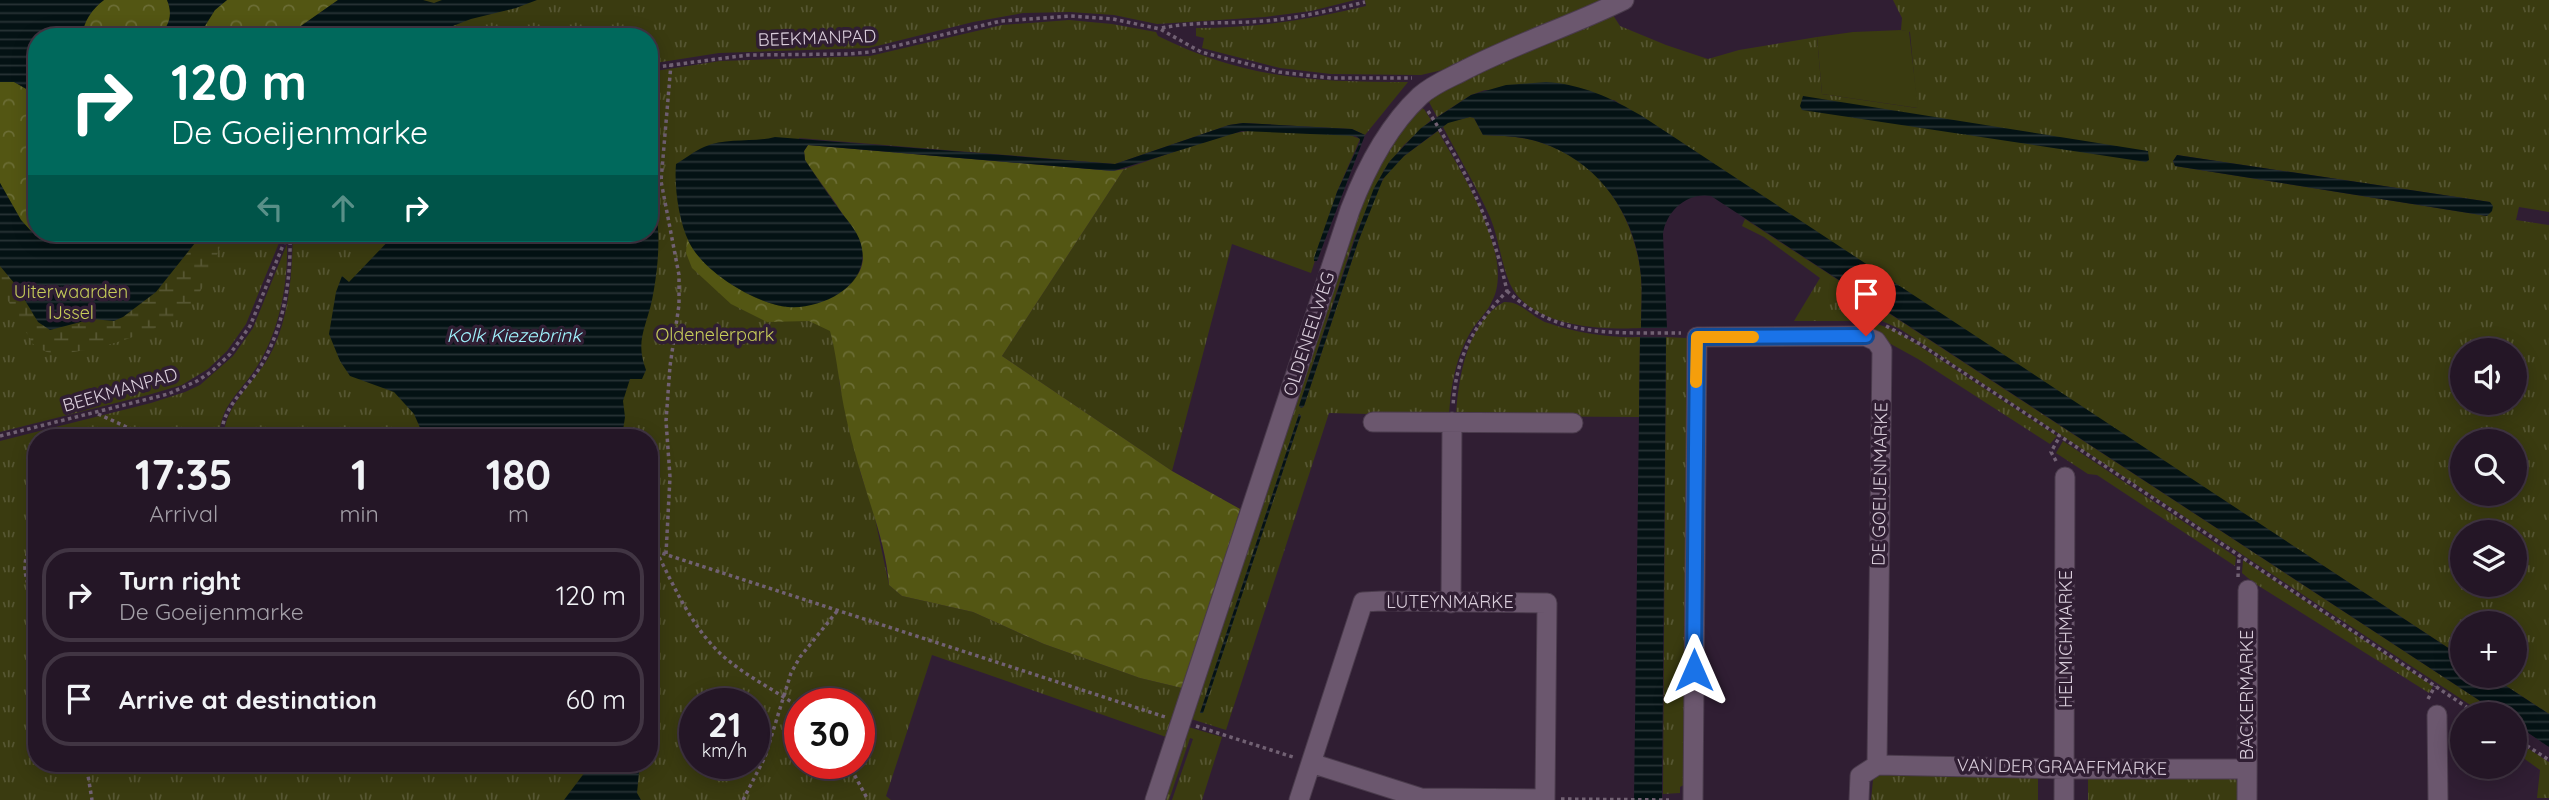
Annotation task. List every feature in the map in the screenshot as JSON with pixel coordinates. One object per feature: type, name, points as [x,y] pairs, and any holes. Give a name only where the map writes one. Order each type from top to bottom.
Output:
[{"type":"street","name":"OLDENEELWEG","points":[[1155,800],[1360,186],[1389,133],[1431,87],[1478,63],[1624,0]]},
{"type":"street","points":[[1687,334],[1693,800]]},
{"type":"street","name":"DE GOEIJENMARKE","points":[[1687,334],[1866,336],[1876,341],[1882,350],[1877,765]]},
{"type":"street","points":[[1373,422],[1573,423]]},
{"type":"street","points":[[1451,603],[1452,422]]},
{"type":"street","name":"HELMICHMARKE","points":[[2064,800],[2066,477]]},
{"type":"street","name":"BACKERMARKE","points":[[2247,800],[2248,590]]},
{"type":"street","name":"LUTEYNMARKE","points":[[1299,800],[1363,601],[1547,603],[1545,799]]},
{"type":"street","points":[[2437,715],[2438,800]]},
{"type":"street","points":[[1311,763],[1421,798],[1545,799]]},
{"type":"street","points":[[1859,800],[1860,776],[1877,765]]},
{"type":"street","name":"VAN DER GRAAFFMARKE","points":[[1877,765],[2247,769]]},
{"type":"path","points":[[1160,29],[1184,24],[1294,18],[1365,2]]},
{"type":"path","name":"BEEKMANPAD","points":[[658,66],[748,55],[870,52],[975,26],[1023,18],[1070,16],[1113,19],[1160,29],[1195,49],[1268,70],[1331,78],[1418,78],[1431,87]]},
{"type":"path","points":[[662,181],[671,64]]},
{"type":"path","points":[[1428,110],[1485,214],[1507,291],[1534,313],[1556,323],[1600,331],[1687,334]]},
{"type":"path","points":[[658,172],[667,199],[679,275],[679,305],[670,366],[666,421],[670,477],[666,554]]},
{"type":"path","name":"BEEKMANPAD","points":[[29,429],[96,413],[183,388],[197,381],[220,363],[250,326],[285,242]]},
{"type":"path","points":[[222,429],[226,411],[262,364],[280,322],[290,265],[289,242]]},
{"type":"path","points":[[1452,422],[1457,373],[1465,348],[1482,319],[1507,291]]},
{"type":"path","points":[[1877,323],[1894,328],[2060,436],[2459,702]]},
{"type":"path","points":[[96,413],[131,429]]},
{"type":"path","name":"BEEKMANPAD","points":[[0,436],[28,429]]},
{"type":"path","points":[[2060,436],[2051,452],[2066,477]]},
{"type":"path","points":[[28,551],[24,564],[28,582]]},
{"type":"path","points":[[658,552],[1311,763]]},
{"type":"path","points":[[658,555],[691,619],[713,646],[735,665],[783,698]]},
{"type":"path","points":[[743,800],[765,757],[795,666],[838,610]]},
{"type":"path","points":[[2527,746],[2549,760]]},
{"type":"path","points":[[87,772],[92,800]]},
{"type":"path","points":[[857,779],[868,800]]},
{"type":"path","points":[[1545,799],[1669,800]]},
{"type":"green space","name":"Uiterwaarden IJssel","points":[[0,0],[1355,0],[1311,11],[1265,17],[1157,24],[1114,15],[1023,13],[973,22],[869,48],[719,53],[658,63],[658,28],[28,28],[28,242],[279,242],[246,324],[227,351],[208,369],[182,385],[0,432]]},
{"type":"green space","points":[[104,0],[167,0],[169,20],[165,28],[84,28],[96,7]]},
{"type":"green space","points":[[227,0],[338,0],[298,28],[204,28],[215,10]]},
{"type":"green space","points":[[1365,0],[1625,0],[1451,68],[1421,75],[1331,74],[1280,68],[1202,48],[1204,38],[1196,36],[1196,28],[1239,27],[1303,19],[1366,6]]},
{"type":"green space","points":[[1893,0],[2549,0],[2549,212],[2519,207],[2516,220],[2549,225],[2549,714],[2509,688],[2527,688],[2527,611],[2450,611],[2450,649],[1614,100],[1485,90],[1471,95],[1437,117],[1428,100],[1443,88],[1611,12],[1620,26],[1708,59],[1739,50],[1817,37],[1822,94],[1917,108],[1910,32],[1901,30],[1902,18]],"holes":[[[2177,155],[2490,202],[2487,216],[2175,166],[2173,161]]]},
{"type":"green space","name":"Oldenelerpark","points":[[1069,20],[1156,32],[1158,36],[1220,61],[1280,75],[1341,81],[1408,82],[1365,135],[1352,129],[1243,123],[1229,125],[1115,164],[799,138],[805,160],[834,203],[863,255],[837,356],[840,386],[861,475],[873,509],[889,585],[902,596],[973,612],[1044,644],[1140,678],[1186,689],[1169,738],[932,655],[886,796],[891,800],[0,800],[0,441],[28,434],[28,772],[658,772],[658,429],[225,429],[236,402],[267,360],[279,335],[289,292],[293,242],[658,242],[658,71],[720,61],[870,56],[1002,25]]},
{"type":"green space","points":[[1909,31],[1918,108],[1822,94],[1817,37]]},
{"type":"green space","points":[[0,82],[14,82],[28,90],[28,228],[0,183]]},
{"type":"green space","points":[[1419,107],[1424,109],[1431,120],[1404,145],[1384,170],[1355,236],[1299,406],[1304,406],[1378,188],[1387,173],[1404,156],[1438,131],[1482,214],[1497,261],[1497,283],[1490,305],[1467,338],[1458,359],[1449,416],[1329,413],[1226,730],[1188,718],[1374,168]],"holes":[[[1299,414],[1301,416],[1203,712],[1200,713]]]},
{"type":"green space","points":[[1474,118],[1483,135],[1527,139],[1562,151],[1580,162],[1609,191],[1620,208],[1636,247],[1641,283],[1641,328],[1606,328],[1568,323],[1533,309],[1520,298],[1507,276],[1490,217],[1443,127],[1448,122]]},
{"type":"green space","points":[[1254,130],[1350,135],[1360,139],[1337,192],[1311,273],[1232,244],[1172,471],[1002,356],[1124,169],[1223,135]]},
{"type":"green space","points":[[808,145],[1113,171],[1124,169],[1002,356],[1172,471],[1240,509],[1186,689],[1140,678],[1044,644],[973,612],[902,596],[889,585],[882,542],[846,418],[830,331],[809,321],[767,322],[731,304],[692,268],[686,253],[687,239],[719,276],[750,295],[782,306],[807,305],[847,288],[861,268],[861,247],[848,222],[805,160],[804,151]]},
{"type":"green space","points":[[1745,219],[2450,681],[2450,688],[2460,688],[2482,702],[2466,702],[1900,329],[1882,321],[1794,321],[1820,278],[1764,237],[1742,226]]},
{"type":"green space","points":[[195,242],[221,242],[206,280],[190,306],[179,315],[144,333],[79,351],[47,352],[33,344],[0,287],[0,266],[15,284],[38,322],[78,324],[92,319],[119,320]]},
{"type":"green space","name":"Oldenelerpark","points":[[287,244],[284,292],[271,340],[256,368],[223,416],[220,429],[48,429],[151,403],[200,385],[233,356],[253,328]]},
{"type":"green space","points":[[1504,302],[1516,304],[1542,321],[1570,330],[1605,336],[1640,337],[1639,417],[1456,416],[1462,369],[1473,337],[1491,311]]},
{"type":"green space","points":[[1877,324],[1895,330],[2057,436],[2050,444],[1918,359],[1860,327]]},
{"type":"green space","points":[[1666,337],[1686,338],[1691,345],[1687,783],[1680,787],[1680,793],[1663,794]]},
{"type":"green space","points":[[2063,441],[2236,557],[2235,566],[2097,475],[2088,474],[2056,453]]},
{"type":"green space","points":[[2243,560],[2433,686],[2429,693],[2254,583],[2242,573]]},
{"type":"green space","points":[[1185,726],[1222,737],[1202,800],[1172,800],[1193,739],[1190,738],[1169,800],[1161,800]]},
{"type":"green space","points":[[2527,748],[2549,762],[2549,798],[2537,798],[2540,770],[2527,761]]},
{"type":"green space","points":[[1878,774],[2038,776],[2038,800],[1871,800],[1873,780]]},
{"type":"green space","points":[[2088,775],[2232,776],[2240,790],[2240,800],[2088,800]]},
{"type":"water","points":[[0,0],[104,0],[89,16],[84,28],[28,28],[28,90],[14,82],[0,82]]},
{"type":"water","points":[[167,0],[227,0],[215,10],[204,28],[165,28],[170,10]]},
{"type":"water","points":[[338,0],[423,0],[434,3],[442,0],[537,0],[448,28],[298,28]]},
{"type":"water","points":[[1559,83],[1596,93],[1642,116],[2450,649],[2450,681],[1711,196],[1686,200],[1668,218],[1663,234],[1667,328],[1641,328],[1641,283],[1636,247],[1620,208],[1609,191],[1580,163],[1562,151],[1528,139],[1483,135],[1474,118],[1470,117],[1448,123],[1404,156],[1383,179],[1358,242],[1304,406],[1301,408],[1299,406],[1356,236],[1374,188],[1389,162],[1421,128],[1471,95],[1506,85]]},
{"type":"water","points":[[1803,96],[2148,151],[2149,160],[2146,162],[1802,110],[1800,106]]},
{"type":"water","points":[[1243,123],[1352,129],[1365,135],[1317,261],[1314,261],[1314,258],[1337,192],[1360,142],[1356,136],[1242,131],[1113,171],[808,145],[804,151],[805,160],[857,233],[862,259],[859,272],[852,283],[841,292],[829,299],[801,307],[775,305],[761,300],[718,275],[689,242],[678,204],[676,164],[700,149],[721,142],[775,137],[1115,164],[1229,125]]},
{"type":"water","points":[[2177,155],[2490,202],[2493,206],[2487,216],[2175,166],[2173,161]]},
{"type":"water","points":[[0,183],[28,228],[28,242],[196,242],[156,292],[123,317],[114,321],[92,319],[50,330],[38,322],[15,284],[0,266]]},
{"type":"water","name":"Kolk Kiezebrink","points":[[387,242],[658,242],[654,288],[641,342],[646,370],[642,379],[630,379],[623,401],[623,429],[421,429],[414,414],[394,392],[350,376],[340,361],[329,334],[336,292],[342,276],[349,282]]},
{"type":"water","points":[[1640,337],[1666,337],[1662,800],[1634,800]]},
{"type":"water","points":[[1299,414],[1301,416],[1203,713],[1200,713]]},
{"type":"water","points":[[2460,688],[2509,688],[2549,714],[2549,747],[2527,732],[2527,702],[2482,702]]},
{"type":"water","points":[[585,772],[639,772],[637,793],[641,800],[564,800]]},
{"type":"slow traffic","points":[[1696,382],[1697,337],[1753,337]]},
{"type":"route","points":[[1694,670],[1697,337],[1866,336]]}]
